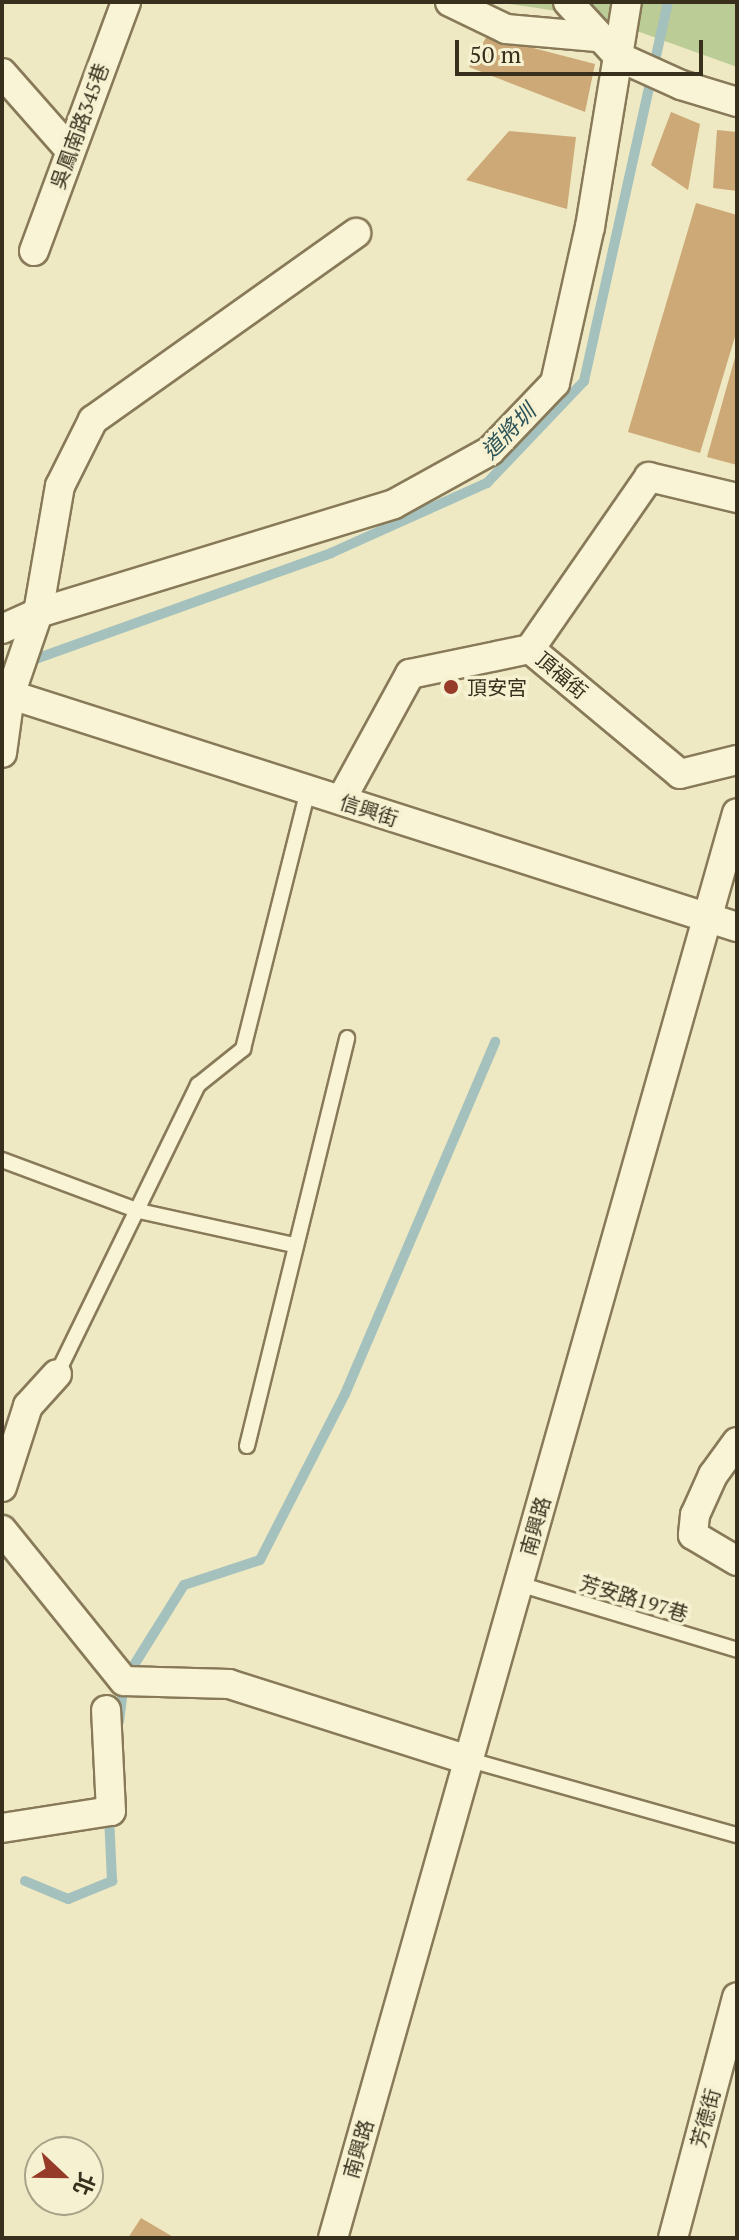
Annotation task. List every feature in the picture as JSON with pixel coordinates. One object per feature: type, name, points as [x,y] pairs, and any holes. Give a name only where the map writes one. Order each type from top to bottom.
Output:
[{"type":"street","name":"吳鳳南路345巷","points":[[34,251],[69,149],[126,2]]},
{"type":"street","points":[[450,2],[506,29],[597,37]]},
{"type":"street","points":[[568,2],[597,37],[619,57],[681,85],[737,102]]},
{"type":"street","points":[[2,629],[38,613],[394,504],[490,451],[555,383],[627,2]]},
{"type":"street","points":[[2,73],[69,149]]},
{"type":"street","points":[[2,753],[9,688],[38,613],[60,486],[93,420],[356,233]]},
{"type":"street","points":[[530,649],[649,477],[737,498]]},
{"type":"street","name":"頂福街","points":[[341,800],[410,674],[530,649],[680,774],[737,760]]},
{"type":"street","name":"信興街","points":[[9,688],[308,791],[737,927]]},
{"type":"street","name":"南興路","points":[[333,2238],[466,1759],[519,1584],[737,813]]},
{"type":"street","points":[[2,1487],[28,1406],[57,1374]]},
{"type":"street","points":[[737,1442],[713,1475],[695,1515],[693,1535],[737,1561]]},
{"type":"street","points":[[2,1530],[124,1681],[229,1684],[466,1759]]},
{"type":"street","points":[[2,1828],[111,1811],[106,1710]]},
{"type":"street","name":"芳德街","points":[[673,2238],[737,1997]]},
{"type":"lane","points":[[57,1374],[198,1085],[243,1049],[308,791]]},
{"type":"lane","points":[[247,1446],[293,1245],[347,1038]]},
{"type":"lane","points":[[2,1160],[139,1211],[293,1245]]},
{"type":"lane","name":"芳安路197巷","points":[[519,1584],[737,1650]]},
{"type":"lane","points":[[466,1759],[737,1835]]},
{"type":"green space","points":[[497,2],[737,2],[737,67],[598,17]]},
{"type":"building","points":[[487,36],[595,64],[585,112],[469,67]]},
{"type":"building","points":[[671,112],[700,124],[688,190],[651,165]]},
{"type":"building","points":[[717,130],[737,132],[737,191],[713,188]]},
{"type":"building","points":[[509,131],[576,137],[567,209],[466,180]]},
{"type":"building","points":[[696,203],[737,215],[737,330],[700,453],[628,432]]},
{"type":"building","points":[[737,354],[737,465],[707,457]]},
{"type":"building","points":[[141,2218],[175,2238],[128,2238]]},
{"type":"waterway","name":"道將圳","points":[[2,671],[331,553],[487,483],[584,381],[668,2]]},
{"type":"waterway","points":[[119,1722],[124,1681],[184,1585],[260,1560],[345,1394],[495,1042]]},
{"type":"waterway","points":[[25,1881],[68,1899],[112,1881],[109,1814]]},
{"type":"place","name":"頂安宮","points":[[451,687]]}]
